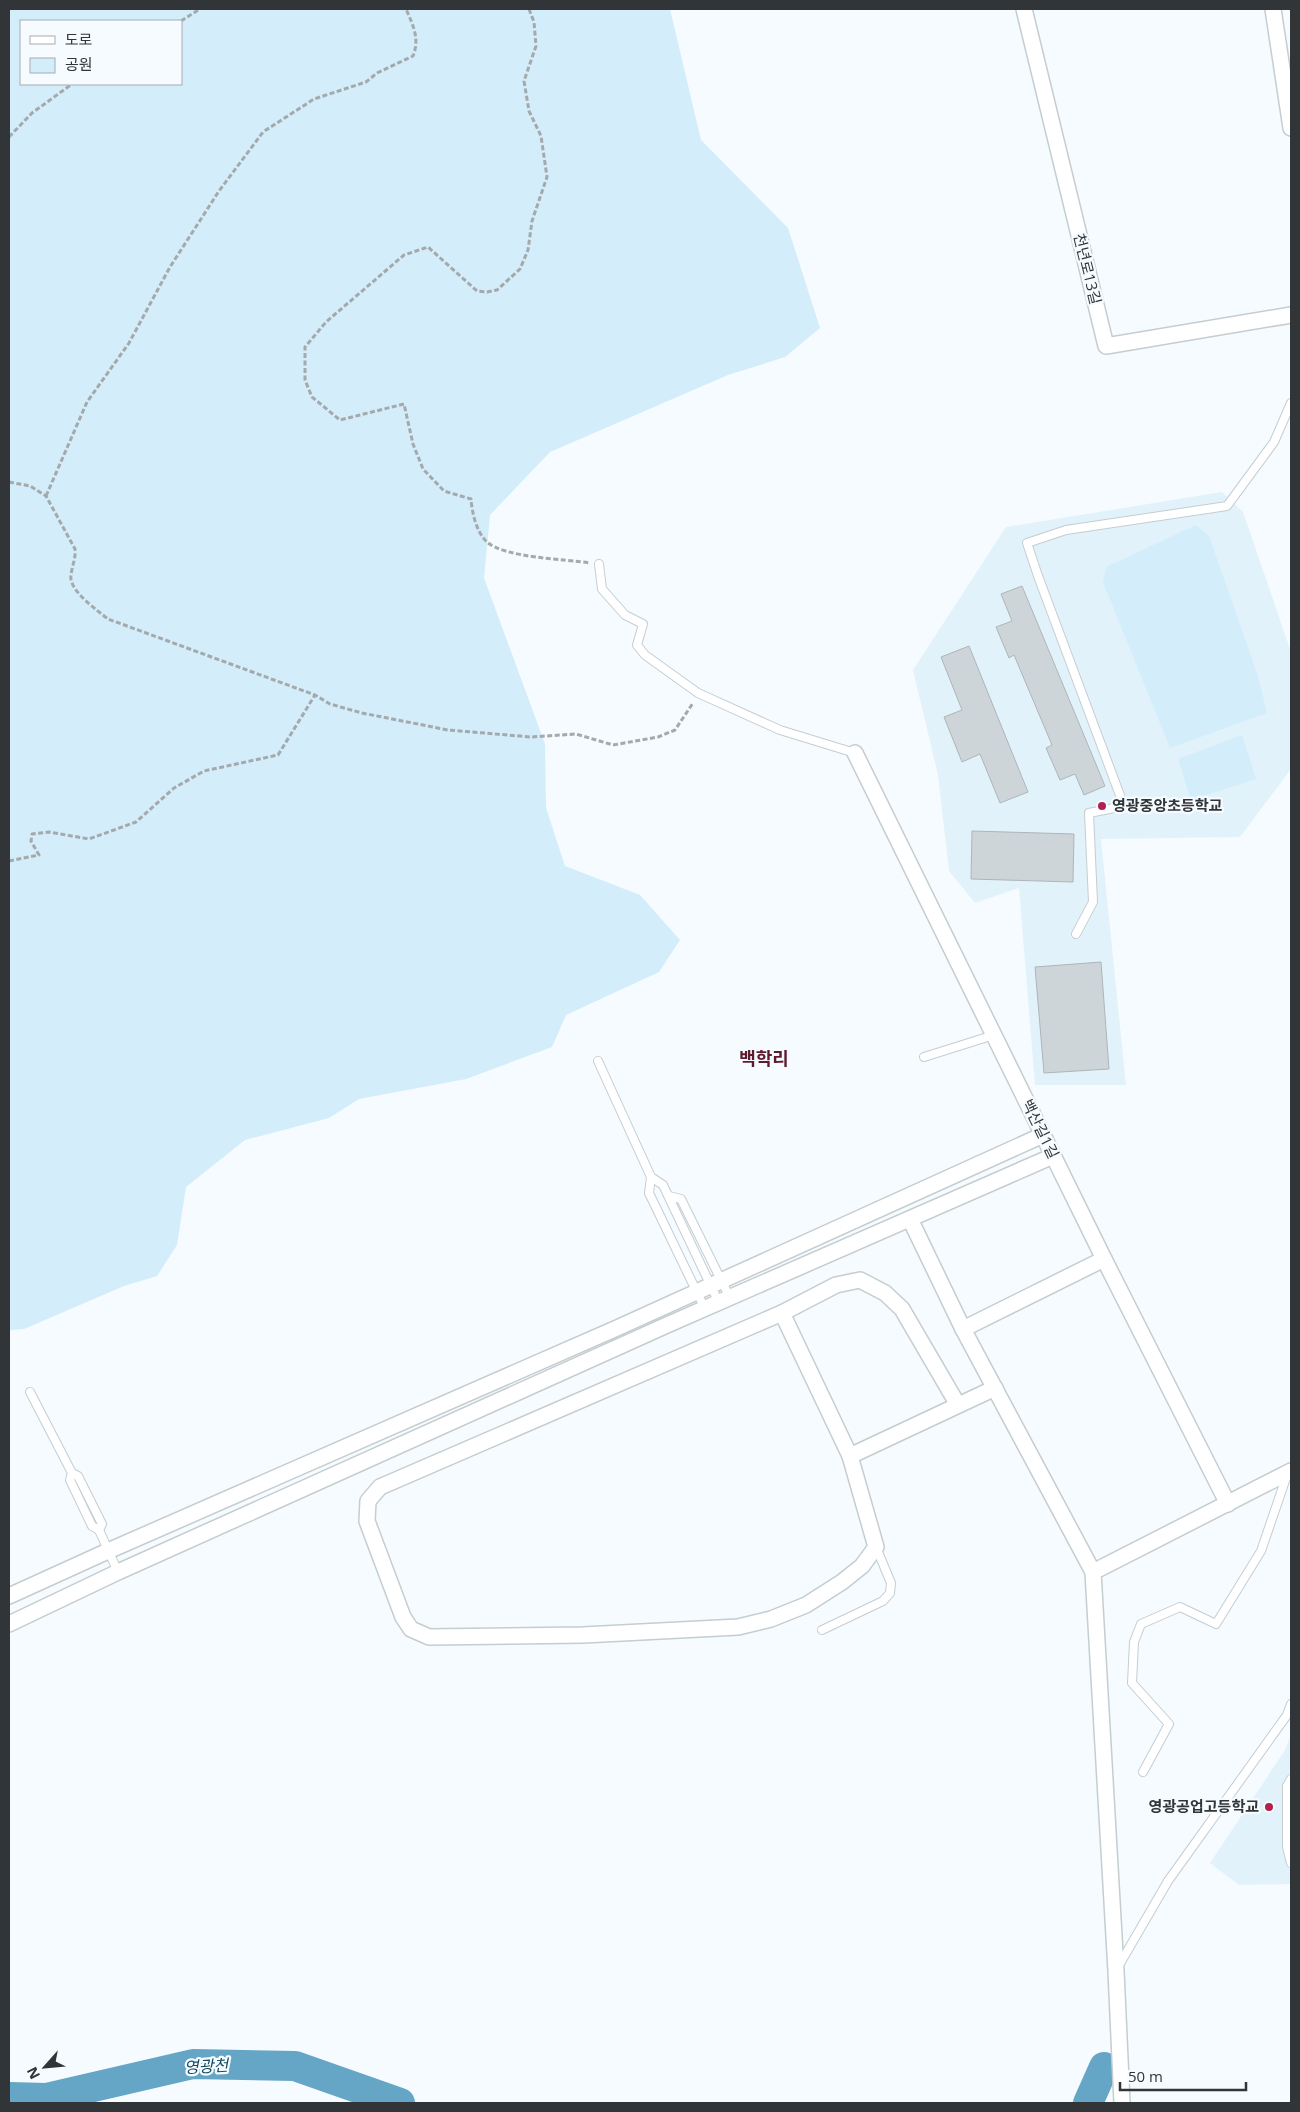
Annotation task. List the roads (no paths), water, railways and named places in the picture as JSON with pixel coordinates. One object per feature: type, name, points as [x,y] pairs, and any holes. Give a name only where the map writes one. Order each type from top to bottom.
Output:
[{"type":"street","name":"천년로13길","points":[[1024,9],[1106,346],[1291,315]]},
{"type":"street","points":[[1273,9],[1291,128]]},
{"type":"street","name":"백산길1길","points":[[855,753],[1104,1259],[1228,1504]]},
{"type":"street","points":[[9,1596],[618,1328],[1043,1135]]},
{"type":"street","points":[[9,1624],[118,1572],[718,1303],[1053,1156]]},
{"type":"street","points":[[910,1219],[963,1329],[1093,1572],[1122,2103]]},
{"type":"street","points":[[963,1329],[1104,1259]]},
{"type":"street","points":[[782,1313],[850,1456],[876,1547],[862,1566],[842,1582],[806,1605],[771,1619],[738,1627],[584,1635],[429,1637],[411,1629],[403,1617],[367,1521],[368,1501],[380,1487],[782,1313],[836,1285],[860,1280],[885,1293],[902,1309],[958,1405]]},
{"type":"street","points":[[850,1456],[995,1388]]},
{"type":"street","points":[[1093,1572],[1290,1472]]},
{"type":"lane","points":[[1076,934],[1093,902],[1089,812],[1124,806],[1027,543],[1066,530],[1227,506],[1274,442],[1291,403]]},
{"type":"lane","points":[[599,564],[602,588],[625,615],[643,624],[637,645],[645,655],[698,694],[780,730],[855,753]]},
{"type":"lane","points":[[924,1057],[994,1035]]},
{"type":"lane","points":[[598,1061],[650,1177],[649,1193],[710,1286],[718,1303]]},
{"type":"lane","points":[[650,1177],[664,1185],[718,1303]]},
{"type":"lane","points":[[669,1196],[681,1200],[710,1286],[718,1303]]},
{"type":"lane","points":[[30,1392],[72,1473],[78,1476],[102,1524],[99,1530],[118,1572]]},
{"type":"lane","points":[[1143,1772],[1169,1724],[1132,1683],[1134,1642],[1141,1624],[1180,1607],[1216,1624],[1261,1551],[1290,1472]]},
{"type":"lane","points":[[822,1630],[883,1601],[890,1594],[891,1583],[876,1547]]},
{"type":"lane","points":[[1116,1971],[1168,1881],[1286,1715],[1291,1704]]},
{"type":"lane","points":[[1291,1779],[1287,1786],[1287,1848],[1291,1863]]},
{"type":"waterway","name":"영광천","points":[[9,2097],[46,2098],[193,2064],[295,2066],[400,2103]]},
{"type":"waterway","name":"영광천","points":[[1088,2103],[1104,2067]]},
{"type":"place","name":"영광중앙초등학교","points":[[1102,806]]},
{"type":"place","name":"영광공업고등학교","points":[[1269,1807]]},
{"type":"district","name":"백학리","points":[[764,1059]]}]
